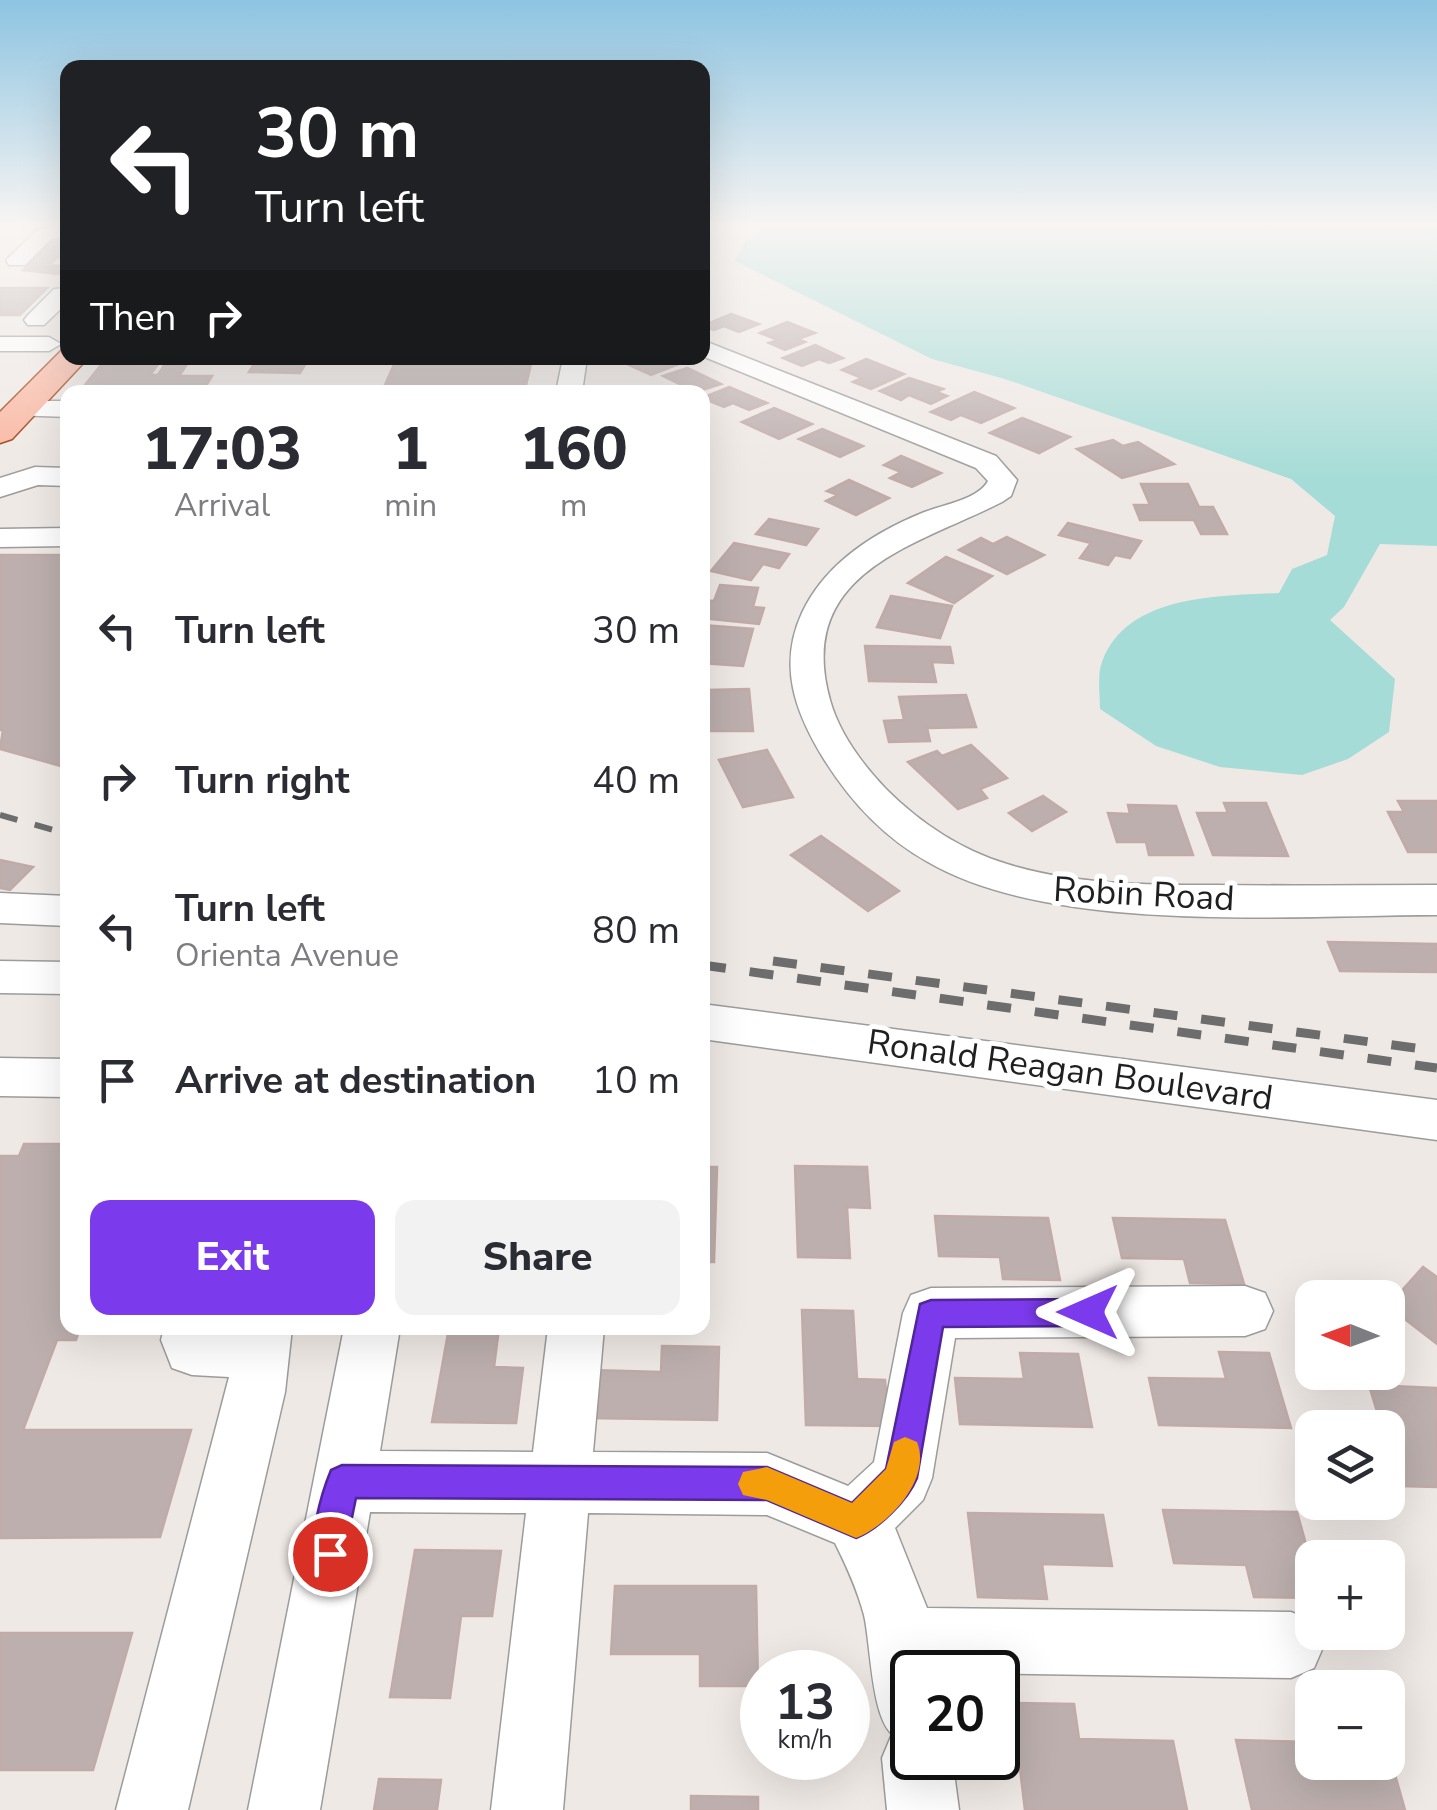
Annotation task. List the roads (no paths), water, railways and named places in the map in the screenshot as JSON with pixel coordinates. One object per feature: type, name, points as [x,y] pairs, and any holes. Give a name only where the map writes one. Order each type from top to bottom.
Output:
[{"type":"main road","points":[[12,410],[57,336]]},
{"type":"street","points":[[0,344],[57,336],[60,311]]},
{"type":"street","name":"Robin Road","points":[[710,349],[986,462],[1003,480],[1000,490],[986,500],[923,523],[877,549],[842,578],[816,614],[805,659],[810,702],[837,756],[880,808],[929,846],[981,872],[1044,890],[1101,897],[1437,900]]},
{"type":"street","points":[[12,410],[60,409]]},
{"type":"street","points":[[0,488],[35,476],[60,476]]},
{"type":"street","points":[[0,509],[60,508]]},
{"type":"street","points":[[0,538],[60,537]]},
{"type":"street","points":[[0,908],[60,911]]},
{"type":"street","points":[[0,977],[60,978]]},
{"type":"street","name":"Ronald Reagan Boulevard","points":[[710,1022],[1437,1120]]},
{"type":"street","points":[[0,1077],[60,1078]]},
{"type":"street","points":[[856,1522],[901,1478],[931,1313],[1245,1311]]},
{"type":"street","points":[[152,1810],[256,1392],[263,1340],[192,1349],[190,1335]]},
{"type":"street","points":[[284,1810],[371,1335]]},
{"type":"street","points":[[528,1810],[575,1335]]},
{"type":"street","points":[[342,1481],[767,1484],[856,1522],[883,1567],[907,1650]]},
{"type":"street","points":[[906,1641],[1291,1644]]},
{"type":"street","points":[[920,1780],[923,1810]]},
{"type":"water","points":[[830,308],[1437,308],[1437,546],[1380,544],[1344,607],[1330,620],[1395,679],[1389,732],[1348,759],[1302,775],[1220,767],[1156,746],[1100,709],[1102,662],[1114,640],[1132,623],[1177,603],[1279,593],[1292,569],[1327,555],[1335,516],[1291,479],[1005,379],[932,359]]},
{"type":"railway","points":[[0,815],[60,832]]},
{"type":"railway","points":[[773,961],[1437,1051]]},
{"type":"railway","points":[[710,966],[1437,1068]]}]
